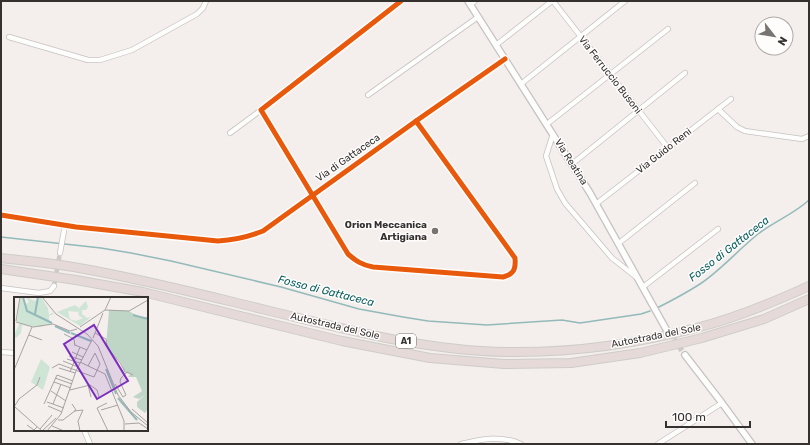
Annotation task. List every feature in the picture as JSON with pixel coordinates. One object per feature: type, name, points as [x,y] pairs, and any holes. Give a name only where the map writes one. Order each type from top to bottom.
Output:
[{"type":"highway","name":"Autostrada del Sole","points":[[1,258],[78,267],[144,281],[346,329],[430,346],[506,352],[574,350],[640,340],[701,327],[760,307],[809,286]]},
{"type":"highway","name":"Autostrada del Sole","points":[[1,269],[143,292],[342,341],[430,358],[504,364],[571,363],[640,353],[702,338],[764,318],[809,299]]},
{"type":"street","points":[[9,37],[88,60],[100,60],[129,52],[139,47],[197,14],[203,8],[206,1]]},
{"type":"street","points":[[230,133],[401,1]]},
{"type":"street","points":[[496,44],[552,1]]},
{"type":"street","name":"Via Ferruccio Busoni","points":[[552,1],[668,148]]},
{"type":"street","points":[[521,84],[626,1]]},
{"type":"street","name":"Via Reatina","points":[[471,2],[478,17],[596,204],[666,329]]},
{"type":"street","points":[[368,95],[478,17]]},
{"type":"street","points":[[546,124],[668,29]]},
{"type":"street","name":"Via di Gattaceca","points":[[1,216],[64,225],[218,241],[234,240],[248,236],[263,231],[416,121],[505,60]]},
{"type":"street","points":[[572,164],[685,73]]},
{"type":"street","name":"Via Guido Reni","points":[[596,204],[731,99]]},
{"type":"street","points":[[718,109],[737,127],[745,131],[802,139],[809,136]]},
{"type":"street","points":[[261,110],[348,254],[354,260],[365,265],[503,277],[510,275],[514,271],[516,264],[515,258],[416,121]]},
{"type":"street","points":[[553,134],[546,156],[557,189],[565,203],[612,258],[638,279]]},
{"type":"street","points":[[618,243],[695,183]]},
{"type":"street","points":[[60,253],[64,225]]},
{"type":"street","points":[[643,287],[718,229]]},
{"type":"street","points":[[1,288],[43,293],[50,291],[54,286]]},
{"type":"street","points":[[1,352],[14,353]]},
{"type":"street","points":[[685,355],[752,444]]},
{"type":"street","points":[[658,444],[722,403]]},
{"type":"street","points":[[84,431],[90,444]]},
{"type":"street","points":[[462,444],[476,440],[495,438],[510,440],[521,444]]},
{"type":"waterway","name":"Fosso di Gattaceca","points":[[657,308],[700,284],[715,273],[758,234],[809,200]]},
{"type":"waterway","name":"Fosso di Gattaceca","points":[[1,237],[101,248],[131,253],[281,287],[359,309],[428,321],[487,325],[562,320],[580,323],[641,314],[650,311]]},
{"type":"tunnel","points":[[54,286],[60,253]]},
{"type":"tunnel","points":[[669,332],[685,355]]},
{"type":"cycle path","points":[[401,1],[261,110],[348,254],[357,261],[373,267],[503,277],[512,273],[515,268],[515,258],[416,121]]},
{"type":"cycle path","points":[[1,215],[76,227],[218,241],[252,235],[263,231],[505,59]]},
{"type":"place","name":"Orion Meccanica Artigiana","points":[[435,231]]}]
